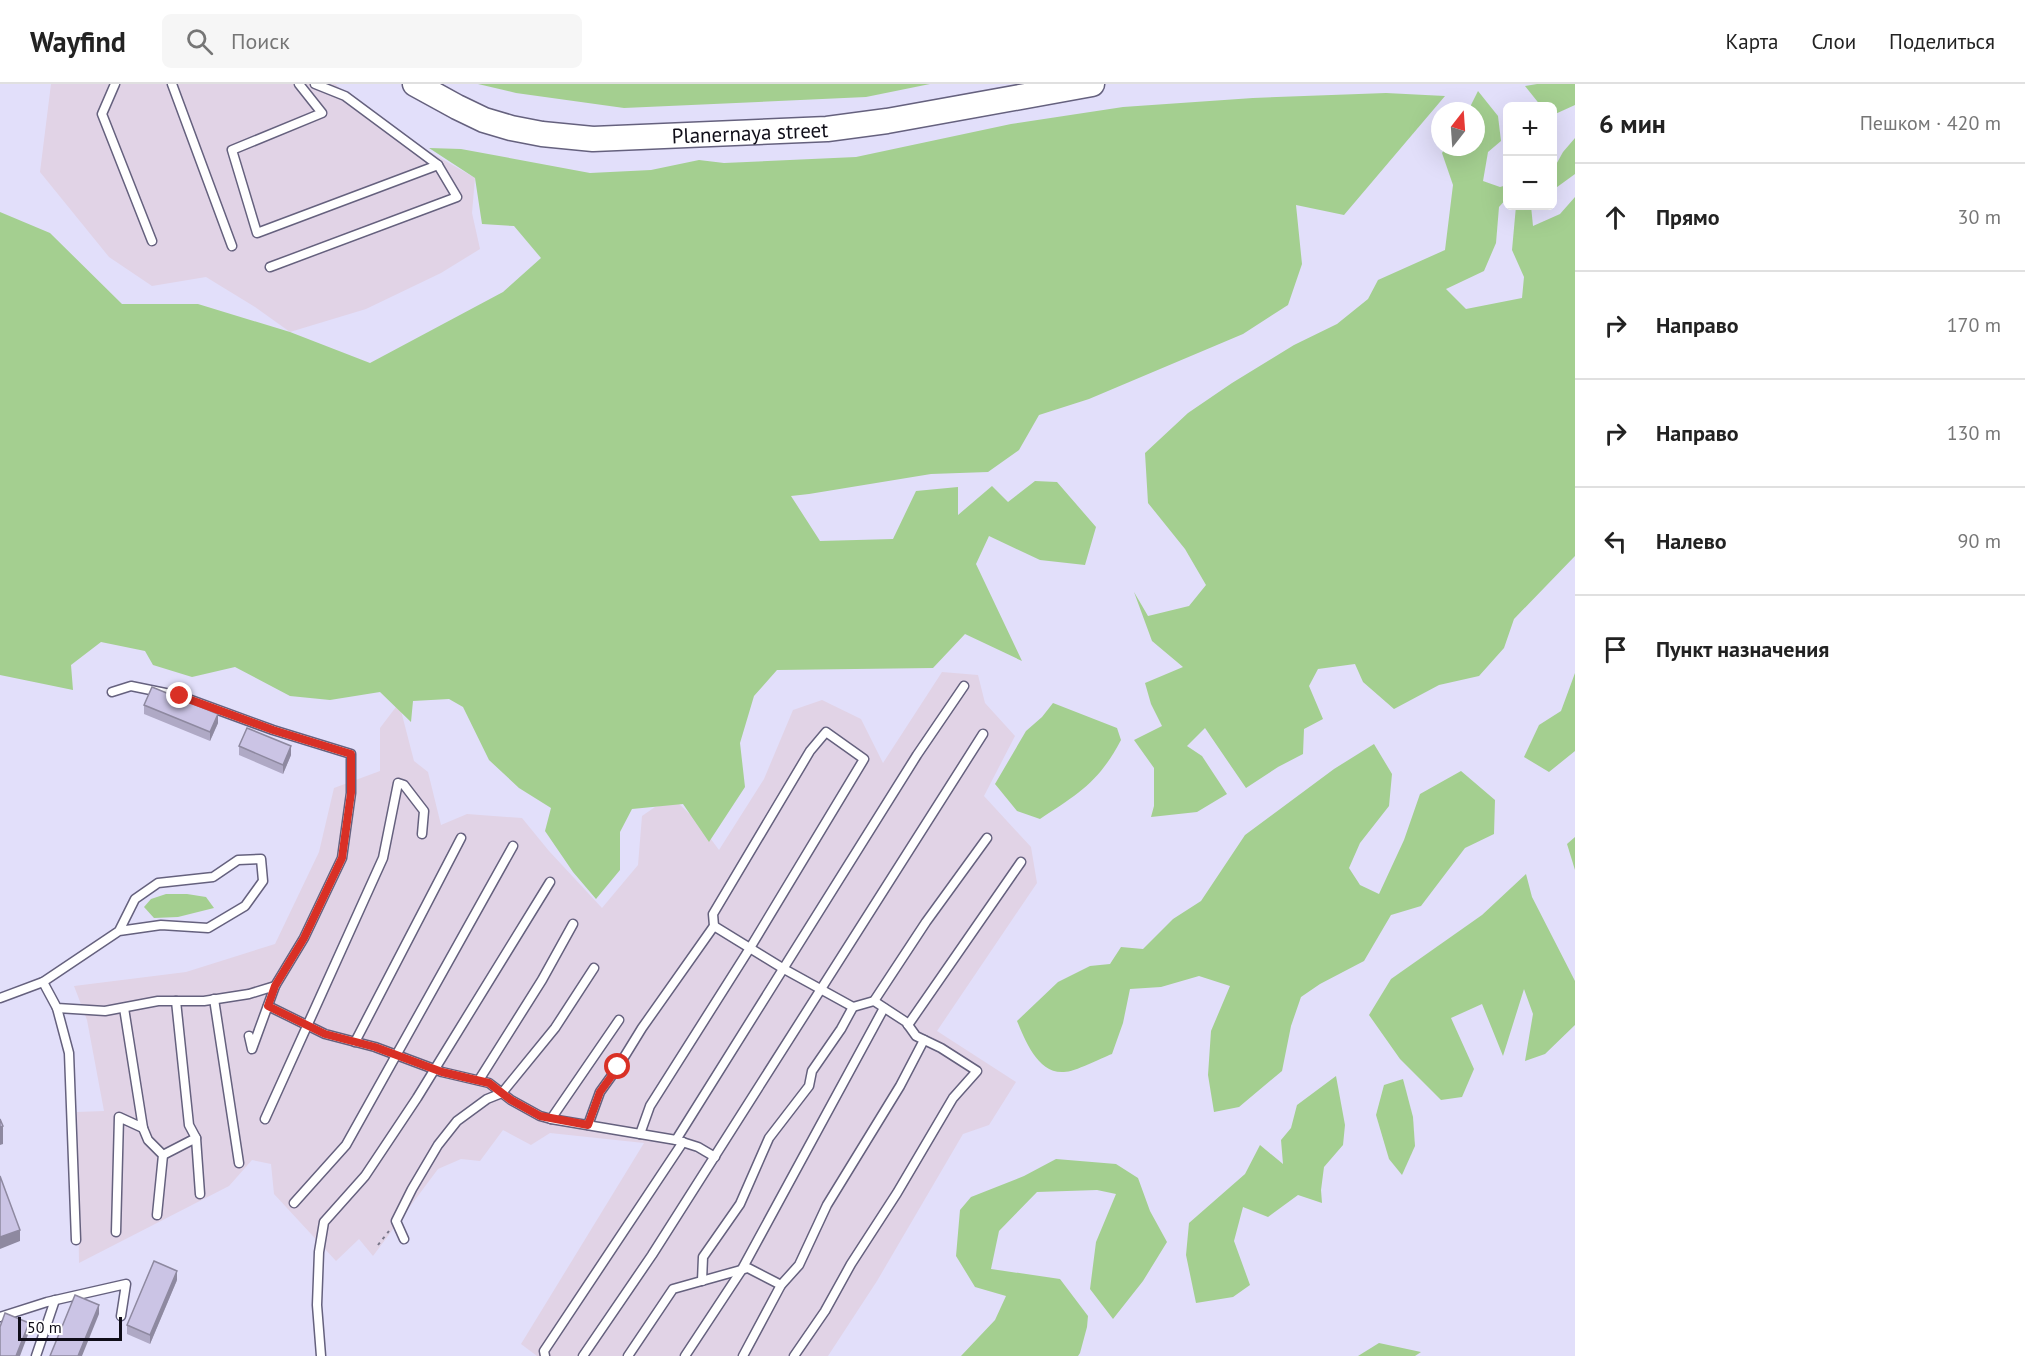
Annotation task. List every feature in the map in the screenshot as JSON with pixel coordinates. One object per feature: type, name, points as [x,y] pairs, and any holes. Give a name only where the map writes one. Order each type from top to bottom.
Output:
[{"type":"main road","name":"Planernaya street","points":[[415,84],[457,108],[484,120],[543,134],[593,139],[827,129],[887,122],[1092,84]]},
{"type":"lane","points":[[115,84],[102,114],[152,241]]},
{"type":"lane","points":[[172,84],[232,246]]},
{"type":"lane","points":[[299,84],[322,113],[232,150],[257,233],[438,165]]},
{"type":"lane","points":[[270,267],[457,197],[438,165],[345,96],[315,84]]},
{"type":"lane","points":[[112,692],[131,686],[180,696],[273,730],[351,754],[351,793],[342,858],[304,938],[275,986],[252,1049],[249,1036]]},
{"type":"lane","points":[[545,1356],[544,1351],[680,1141],[917,755],[964,686]]},
{"type":"lane","points":[[588,1125],[600,1092],[714,926],[713,914],[810,751],[826,732],[864,759],[750,948],[650,1106],[640,1134]]},
{"type":"lane","points":[[583,1356],[652,1255],[983,734]]},
{"type":"lane","points":[[265,1119],[383,858],[398,783],[404,786],[424,811],[422,834]]},
{"type":"lane","points":[[355,1041],[462,838]]},
{"type":"lane","points":[[714,926],[784,969],[853,1007],[873,1001],[926,922],[987,838]]},
{"type":"lane","points":[[294,1203],[346,1145],[513,846]]},
{"type":"lane","points":[[0,998],[43,982],[119,931],[161,925],[208,928],[245,906],[263,881],[261,859],[238,860],[213,877],[158,883],[135,899],[119,931]]},
{"type":"lane","points":[[908,1025],[1021,862]]},
{"type":"lane","points":[[321,1356],[316,1305],[319,1252],[324,1222],[365,1176],[435,1069],[550,882]]},
{"type":"lane","points":[[479,1080],[542,980],[573,924]]},
{"type":"lane","points":[[404,1239],[396,1221],[438,1145],[457,1121],[487,1099],[502,1093],[555,1028],[594,968]]},
{"type":"lane","points":[[43,982],[57,1008],[69,1053],[75,1240]]},
{"type":"lane","points":[[57,1008],[105,1011],[158,1001],[214,999],[249,994],[275,986]]},
{"type":"lane","points":[[214,999],[239,1163]]},
{"type":"lane","points":[[176,1001],[189,1125],[196,1138],[200,1194]]},
{"type":"lane","points":[[794,1356],[825,1311],[851,1264],[892,1202],[953,1098],[977,1071],[941,1048],[916,1036],[906,1022],[873,1001]]},
{"type":"lane","points":[[268,1006],[325,1034],[355,1041],[435,1069],[489,1083],[540,1116],[680,1141],[698,1147],[715,1157]]},
{"type":"lane","points":[[702,1281],[704,1257],[740,1204],[769,1138],[809,1086],[812,1071],[853,1007]]},
{"type":"lane","points":[[124,1008],[143,1128],[148,1140],[163,1155]]},
{"type":"lane","points":[[685,1356],[741,1271],[884,1008]]},
{"type":"lane","points":[[551,1119],[619,1020]]},
{"type":"lane","points":[[742,1356],[781,1285],[799,1265],[827,1205],[900,1086],[924,1040]]},
{"type":"lane","points":[[116,1232],[119,1117],[143,1128]]},
{"type":"lane","points":[[163,1155],[196,1138]]},
{"type":"lane","points":[[157,1215],[163,1155]]},
{"type":"lane","points":[[628,1356],[673,1289],[748,1268],[781,1285]]},
{"type":"lane","points":[[0,1317],[55,1300],[126,1284],[121,1316]]},
{"type":"lane","points":[[36,1356],[55,1300]]},
{"type":"path","points":[[378,1245],[396,1221]]},
{"type":"shaded area","points":[[51,84],[335,84],[394,131],[475,178],[472,213],[480,249],[441,273],[366,309],[290,332],[206,277],[152,286],[109,257],[40,172]]},
{"type":"shaded area","points":[[942,672],[978,675],[985,703],[1015,736],[984,796],[1031,847],[1037,883],[937,1031],[1016,1082],[989,1125],[963,1134],[877,1281],[828,1356],[537,1356],[521,1344],[644,1143],[550,1133],[531,1145],[503,1130],[480,1161],[461,1159],[438,1169],[373,1256],[359,1239],[336,1261],[274,1194],[271,1164],[252,1160],[229,1186],[79,1263],[77,1112],[104,1111],[87,1020],[74,986],[186,972],[275,944],[319,852],[334,788],[380,771],[380,728],[399,703],[414,761],[428,772],[441,825],[467,814],[522,818],[602,908],[638,865],[642,816],[655,807],[677,802],[699,823],[719,850],[764,779],[793,710],[822,700],[861,719],[883,763]]},
{"type":"green space","points":[[478,84],[930,84],[866,97],[624,108],[516,93]]},
{"type":"green space","points":[[1575,84],[1575,105],[1557,113],[1557,102],[1538,102],[1525,86]]},
{"type":"green space","points":[[1478,91],[1498,116],[1501,141],[1488,152],[1483,181],[1503,186],[1503,202],[1499,207],[1496,243],[1484,271],[1446,289],[1466,309],[1522,298],[1524,277],[1512,250],[1516,210],[1531,210],[1533,226],[1560,214],[1575,197],[1575,556],[1514,619],[1504,648],[1479,676],[1439,685],[1394,709],[1363,682],[1355,664],[1318,669],[1309,686],[1323,719],[1304,729],[1303,754],[1246,788],[1205,728],[1187,746],[1202,756],[1227,794],[1197,812],[1151,817],[1154,806],[1154,768],[1134,740],[1162,726],[1151,704],[1145,683],[1183,667],[1152,641],[1134,592],[1148,616],[1189,606],[1206,585],[1185,549],[1148,503],[1145,453],[1188,413],[1232,383],[1294,345],[1337,324],[1368,299],[1378,280],[1445,250],[1453,185],[1443,156],[1485,156],[1485,102],[1472,102]]},
{"type":"green space","points":[[1386,93],[1445,96],[1440,102],[1431,102],[1431,112],[1344,215],[1296,205],[1302,264],[1288,305],[1243,334],[1089,399],[1039,415],[1019,450],[988,472],[931,474],[791,496],[820,541],[893,539],[916,491],[958,487],[958,515],[992,486],[1008,502],[1035,481],[1057,482],[1096,527],[1085,565],[1040,560],[989,536],[976,564],[1022,661],[965,634],[933,668],[777,670],[754,696],[740,743],[745,787],[709,842],[683,804],[632,809],[620,832],[620,870],[596,899],[573,872],[545,831],[551,808],[519,788],[489,760],[463,707],[449,699],[413,701],[411,722],[380,692],[330,700],[290,696],[235,667],[192,677],[153,665],[145,651],[101,642],[71,665],[73,690],[0,675],[0,212],[50,233],[122,304],[198,304],[290,332],[370,363],[503,292],[541,258],[514,226],[482,224],[475,178],[429,148],[461,149],[590,173],[651,170],[699,160],[724,163],[856,157],[1011,124],[1123,107],[1253,98]]},
{"type":"green space","points":[[1575,138],[1575,174],[1557,187],[1557,163]]},
{"type":"green space","points":[[1575,673],[1575,751],[1549,772],[1524,757],[1539,725],[1561,711]]},
{"type":"green space","points":[[1053,703],[1117,728],[1121,740],[1096,777],[1066,802],[1040,819],[1017,811],[995,784],[1026,731]]},
{"type":"green space","points":[[1374,744],[1392,774],[1389,806],[1360,843],[1349,868],[1360,885],[1379,894],[1404,840],[1420,794],[1461,771],[1495,800],[1494,834],[1465,848],[1421,906],[1391,915],[1364,961],[1320,984],[1301,997],[1291,1026],[1282,1071],[1239,1107],[1214,1112],[1208,1075],[1211,1031],[1230,986],[1199,976],[1161,987],[1130,989],[1123,1023],[1112,1054],[1064,1072],[1047,1068],[1040,1062],[1017,1021],[1058,982],[1090,966],[1110,964],[1121,947],[1143,949],[1173,919],[1201,901],[1245,835],[1334,769]]},
{"type":"green space","points":[[1575,837],[1575,870],[1567,844]]},
{"type":"green space","points":[[1526,874],[1532,897],[1575,981],[1575,1025],[1545,1054],[1525,1061],[1533,1014],[1524,989],[1503,1056],[1482,1004],[1451,1018],[1474,1069],[1462,1097],[1441,1100],[1400,1059],[1369,1015],[1391,979],[1482,915]]},
{"type":"green space","points":[[166,894],[206,897],[214,908],[178,917],[154,918],[144,907],[151,899]]},
{"type":"green space","points":[[1336,1076],[1345,1125],[1343,1145],[1324,1167],[1322,1203],[1298,1195],[1268,1217],[1243,1207],[1234,1241],[1250,1285],[1233,1297],[1196,1303],[1186,1255],[1189,1223],[1245,1174],[1260,1145],[1283,1164],[1281,1140],[1291,1128],[1297,1105]]},
{"type":"green space","points":[[1403,1079],[1413,1117],[1415,1146],[1402,1175],[1389,1159],[1376,1115],[1384,1085]]},
{"type":"green space","points":[[1056,1159],[1116,1164],[1138,1178],[1150,1211],[1167,1242],[1143,1281],[1113,1319],[1090,1289],[1096,1242],[1116,1194],[1097,1190],[1037,1192],[999,1231],[991,1269],[1060,1279],[1088,1316],[1080,1353],[1078,1356],[961,1356],[995,1320],[1006,1296],[975,1287],[956,1256],[960,1210],[971,1197],[1024,1176]]},
{"type":"green space","points":[[1379,1343],[1421,1352],[1415,1356],[1358,1356]]},
{"type":"building","points":[[152,687],[218,714],[210,732],[144,705]]},
{"type":"building","points":[[247,728],[291,746],[283,765],[239,746]]},
{"type":"building","points":[[0,1176],[20,1230],[0,1237]]},
{"type":"building","points":[[154,1261],[177,1271],[150,1335],[127,1325]]},
{"type":"building","points":[[75,1295],[99,1305],[78,1356],[50,1356]]},
{"type":"building","points":[[5,1313],[29,1323],[16,1356],[0,1356],[0,1327]]},
{"type":"route","points":[[180,696],[273,730],[351,754],[351,793],[342,858],[304,938],[275,986],[268,1006],[325,1034],[375,1047],[442,1072],[489,1083],[511,1100],[540,1116],[551,1119],[588,1125],[600,1092],[618,1067]]}]
